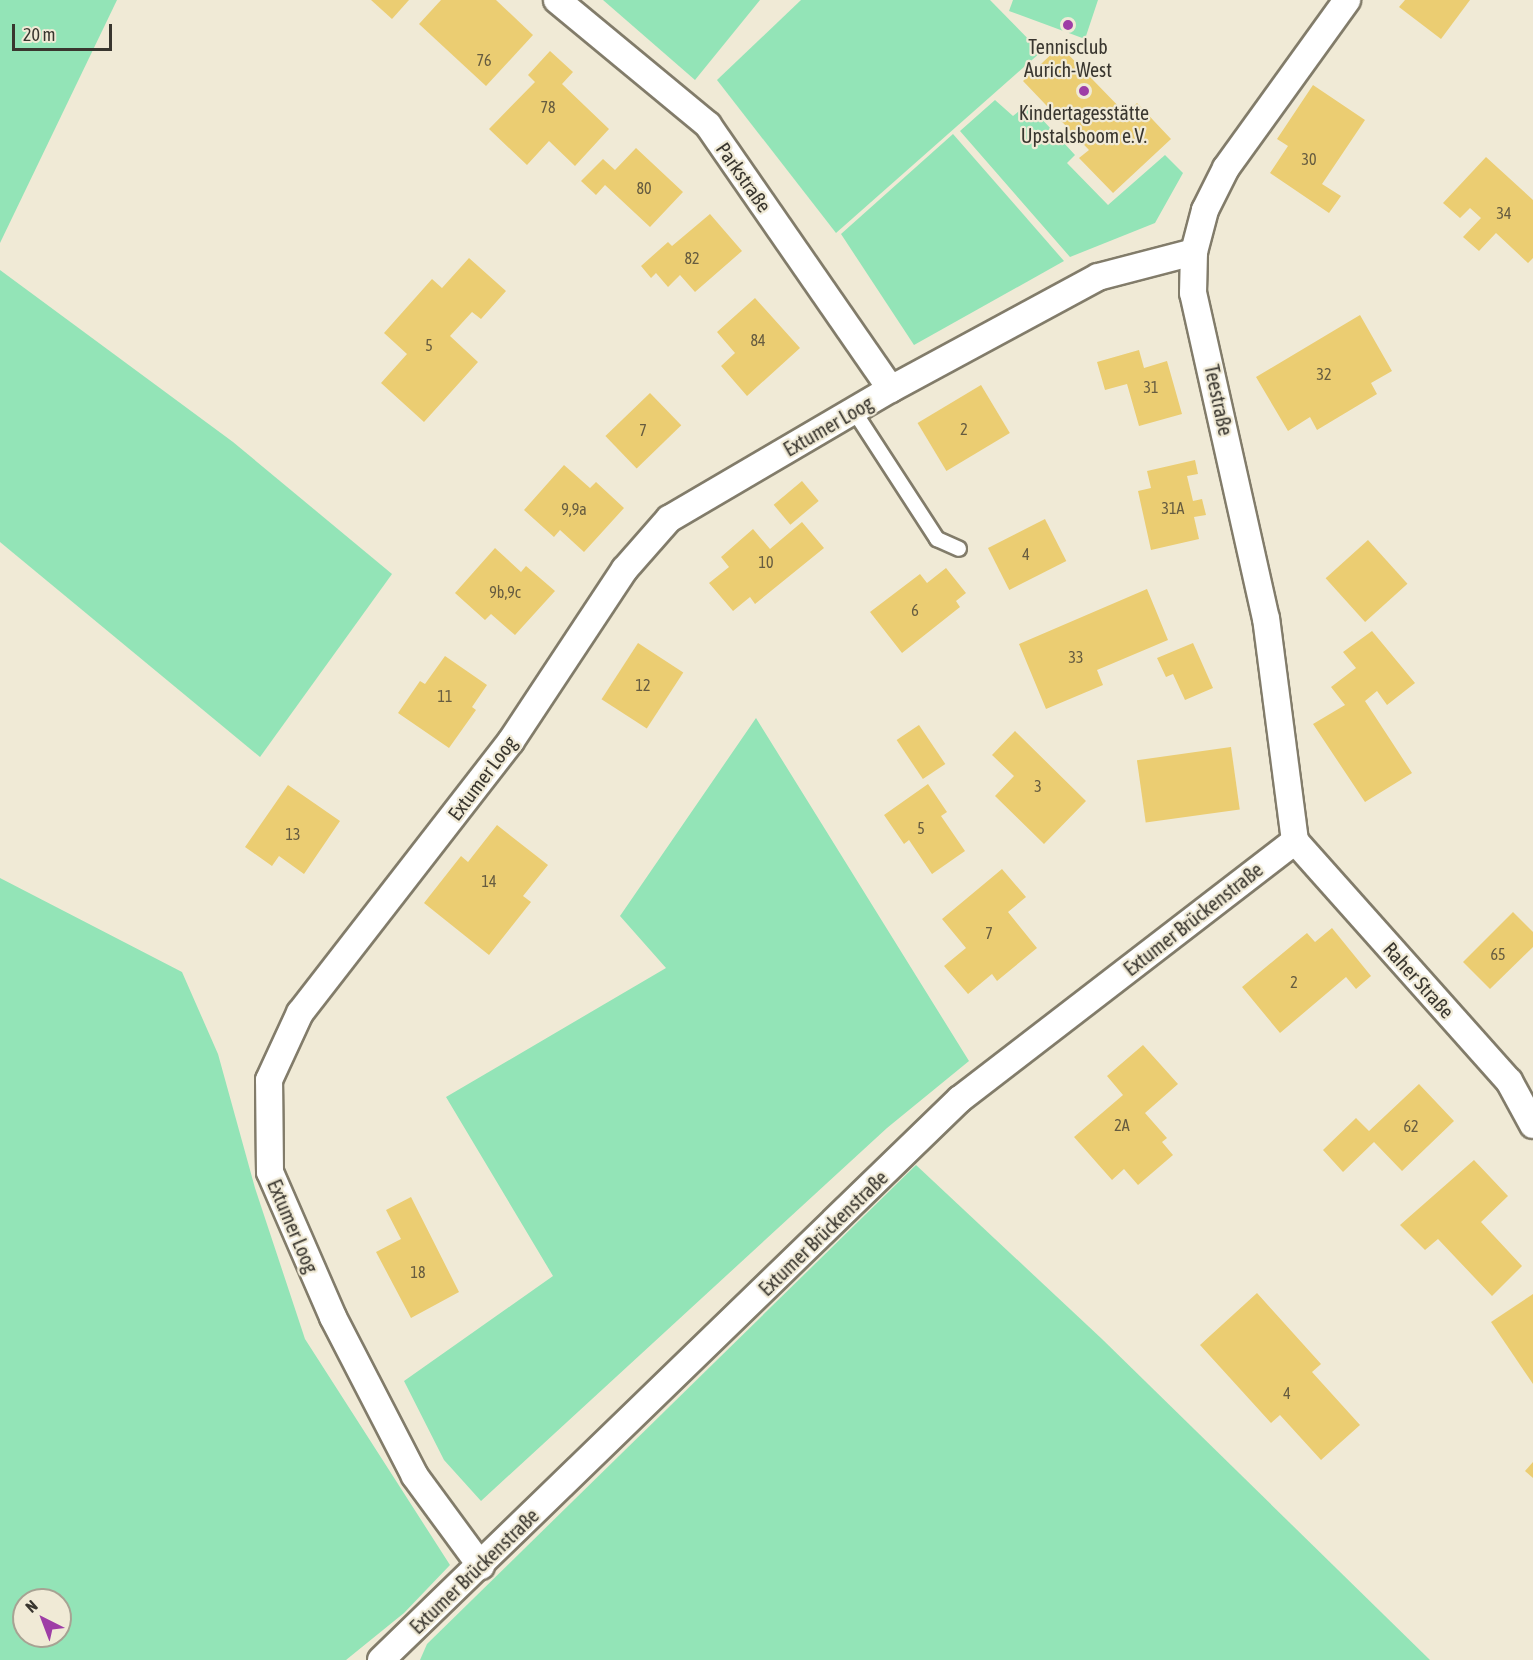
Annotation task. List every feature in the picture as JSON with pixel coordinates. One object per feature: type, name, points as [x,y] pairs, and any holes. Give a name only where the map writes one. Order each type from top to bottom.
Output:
[{"type":"street","name":"Parkstraße","points":[[557,0],[708,125],[891,389]]},
{"type":"street","name":"Teestraße","points":[[1295,841],[1266,619],[1193,292],[1194,252],[1206,210],[1226,168],[1347,0]]},
{"type":"street","name":"Extumer Loog","points":[[481,1566],[416,1476],[333,1317],[270,1172],[269,1080],[300,1013],[511,741],[625,568],[669,519],[891,389],[1098,277],[1194,252]]},
{"type":"street","name":"Raher Straße","points":[[1295,841],[1509,1081],[1533,1125]]},
{"type":"street","name":"Extumer Brückenstraße","points":[[381,1660],[481,1566],[960,1099],[1295,841]]},
{"type":"lane","points":[[854,411],[936,539],[959,549]]},
{"type":"green space","points":[[0,0],[117,0],[0,243]]},
{"type":"green space","points":[[603,0],[760,0],[695,80]]},
{"type":"green space","points":[[801,0],[990,0],[1041,52],[836,233],[717,80]]},
{"type":"green space","name":"Tennisclub Aurich-West","points":[[1013,0],[1098,0],[1085,39],[1009,11]]},
{"type":"green space","points":[[995,100],[1013,116],[1028,104],[1075,155],[1067,163],[1108,205],[1165,155],[1183,173],[1155,223],[1070,257],[960,131]]},
{"type":"green space","points":[[953,134],[1064,261],[914,345],[841,234]]},
{"type":"green space","points":[[0,270],[233,442],[392,574],[260,757],[0,542]]},
{"type":"green space","points":[[756,718],[969,1061],[887,1128],[481,1501],[444,1460],[404,1381],[553,1276],[446,1097],[666,968],[620,916]]},
{"type":"green space","points":[[0,878],[182,972],[218,1054],[255,1188],[305,1339],[450,1565],[404,1613],[346,1660],[0,1660]]},
{"type":"green space","points":[[916,1165],[1102,1339],[1430,1660],[420,1660],[427,1644]]},
{"type":"building","points":[[371,0],[409,0],[392,19]]},
{"type":"building","points":[[441,0],[496,0],[533,35],[486,86],[419,24]]},
{"type":"building","points":[[1405,0],[1470,0],[1441,39],[1399,7]]},
{"type":"building","points":[[1060,46],[1126,114],[1137,103],[1171,139],[1113,193],[1079,158],[1089,150],[1023,81]]},
{"type":"building","points":[[550,51],[573,72],[562,84],[609,129],[575,166],[549,141],[527,165],[489,129],[535,82],[528,75]]},
{"type":"building","points":[[1313,85],[1365,120],[1322,184],[1341,196],[1329,213],[1270,173],[1288,146],[1277,139]]},
{"type":"building","points":[[636,148],[683,192],[650,227],[605,185],[596,195],[581,181],[603,159],[615,170]]},
{"type":"building","points":[[1486,157],[1533,200],[1533,258],[1528,263],[1496,233],[1479,251],[1463,237],[1481,218],[1470,208],[1460,218],[1443,203]]},
{"type":"building","points":[[710,214],[742,251],[695,292],[680,275],[668,287],[656,273],[651,278],[641,266],[668,242],[672,246]]},
{"type":"building","points":[[469,258],[506,291],[481,319],[472,312],[450,336],[478,362],[424,422],[381,383],[407,354],[384,333],[432,279],[442,288]]},
{"type":"building","points":[[755,298],[800,348],[747,396],[721,366],[735,353],[717,332]]},
{"type":"building","points":[[1360,315],[1392,371],[1371,383],[1377,394],[1317,430],[1310,417],[1288,431],[1256,377]]},
{"type":"building","points":[[1139,350],[1144,368],[1167,361],[1182,414],[1139,426],[1127,384],[1105,390],[1097,362]]},
{"type":"building","points":[[981,385],[1010,433],[946,471],[918,423]]},
{"type":"building","points":[[650,393],[681,425],[637,468],[605,436]]},
{"type":"building","points":[[1195,460],[1198,474],[1187,476],[1193,501],[1202,499],[1206,515],[1194,517],[1199,539],[1151,550],[1138,491],[1151,488],[1147,471]]},
{"type":"building","points":[[564,465],[590,488],[596,482],[624,508],[584,552],[560,530],[554,537],[524,510]]},
{"type":"building","points":[[802,481],[819,501],[790,525],[774,505]]},
{"type":"building","points":[[1045,519],[1066,561],[1009,590],[988,548]]},
{"type":"building","points":[[802,522],[824,548],[755,604],[750,597],[733,611],[709,583],[729,567],[721,557],[753,529],[770,549]]},
{"type":"building","points":[[1368,540],[1407,584],[1365,622],[1326,578]]},
{"type":"building","points":[[495,548],[521,572],[526,566],[555,591],[515,635],[491,614],[485,620],[455,593]]},
{"type":"building","points":[[946,568],[966,593],[956,601],[960,607],[902,653],[870,612],[920,574],[927,583]]},
{"type":"building","points":[[1147,589],[1168,640],[1097,670],[1103,685],[1046,709],[1019,644]]},
{"type":"building","points":[[1372,631],[1415,683],[1387,705],[1377,691],[1365,701],[1412,773],[1365,802],[1313,724],[1345,705],[1331,687],[1356,668],[1343,652]]},
{"type":"building","points":[[638,643],[683,672],[647,729],[602,699]]},
{"type":"building","points":[[1193,643],[1213,688],[1185,700],[1173,674],[1166,677],[1157,658]]},
{"type":"building","points":[[445,656],[487,685],[472,707],[476,710],[449,748],[398,713],[420,681],[425,684]]},
{"type":"building","points":[[919,725],[945,764],[923,779],[897,740]]},
{"type":"building","points":[[1015,731],[1086,801],[1044,844],[995,796],[1014,776],[992,755]]},
{"type":"building","points":[[1231,747],[1240,809],[1146,823],[1137,760]]},
{"type":"building","points":[[928,784],[947,812],[941,816],[965,851],[932,874],[909,840],[904,844],[884,815]]},
{"type":"building","points":[[288,785],[340,821],[304,874],[279,856],[272,866],[245,847]]},
{"type":"building","points":[[497,825],[548,865],[523,896],[531,902],[489,955],[424,903],[461,856],[468,862]]},
{"type":"building","points":[[1002,869],[1026,897],[1008,912],[1037,948],[997,981],[992,974],[968,994],[944,966],[966,948],[942,919]]},
{"type":"building","points":[[1513,912],[1533,932],[1533,947],[1490,989],[1463,962]]},
{"type":"building","points":[[1332,928],[1371,976],[1356,989],[1346,977],[1280,1033],[1242,987],[1307,933],[1315,942]]},
{"type":"building","points":[[1143,1045],[1178,1084],[1145,1113],[1167,1138],[1162,1142],[1173,1155],[1138,1185],[1124,1169],[1112,1180],[1074,1137],[1123,1095],[1107,1076]]},
{"type":"building","points":[[1419,1084],[1454,1121],[1402,1171],[1374,1142],[1343,1172],[1323,1150],[1356,1118],[1369,1131]]},
{"type":"building","points":[[1474,1160],[1508,1196],[1481,1222],[1522,1266],[1492,1296],[1438,1239],[1425,1250],[1400,1225]]},
{"type":"building","points":[[411,1197],[459,1292],[411,1318],[376,1252],[401,1239],[386,1210]]},
{"type":"building","points":[[1257,1293],[1321,1364],[1312,1372],[1360,1425],[1321,1460],[1280,1415],[1271,1423],[1200,1345]]},
{"type":"building","points":[[1533,1294],[1533,1384],[1491,1322]]},
{"type":"building","points":[[1533,1462],[1533,1478],[1525,1471]]},
{"type":"place","name":"Tennisclub Aurich-West","points":[[1068,25]]},
{"type":"place","name":"Kindertagesstätte Upstalsboom e.V.","points":[[1084,91]]}]
